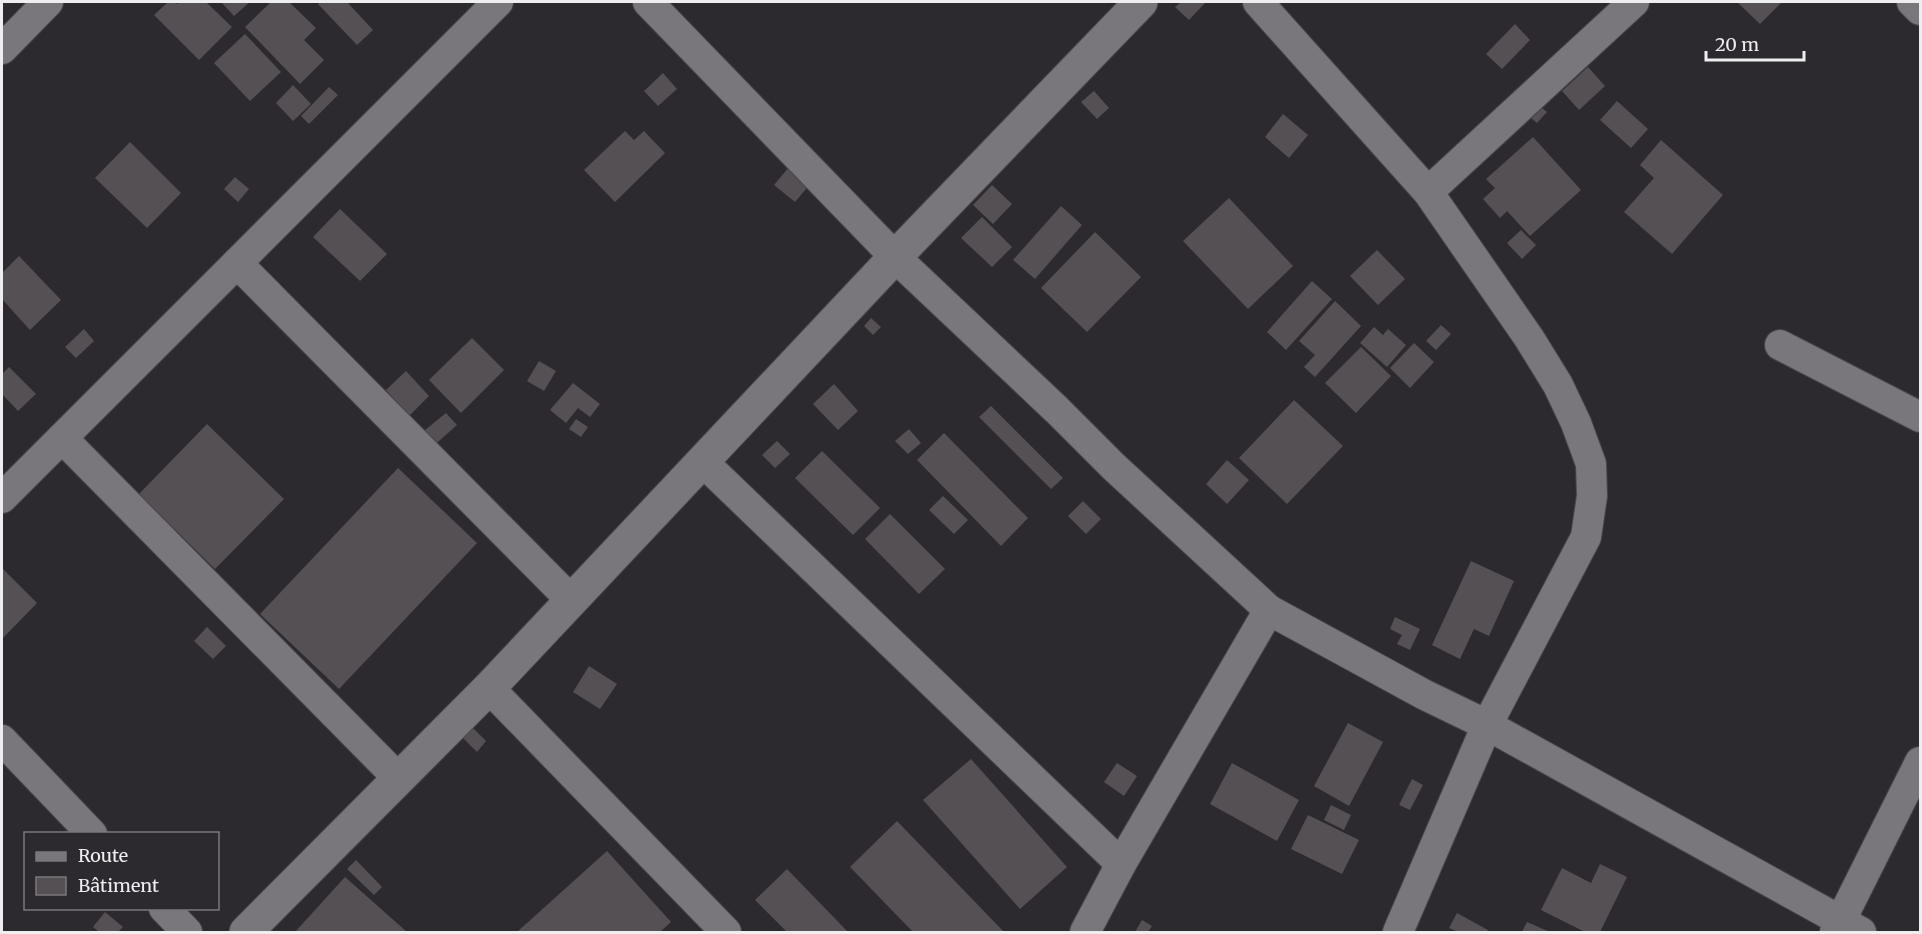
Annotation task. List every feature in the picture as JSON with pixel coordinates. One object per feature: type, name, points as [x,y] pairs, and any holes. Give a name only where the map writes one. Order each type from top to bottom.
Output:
[{"type":"street","points":[[2,49],[48,2]]},
{"type":"street","points":[[2,498],[498,2]]},
{"type":"street","points":[[648,2],[895,257],[1114,467],[1269,610],[1425,695],[1487,725],[1845,929],[1920,762]]},
{"type":"street","points":[[246,933],[489,688],[895,257],[1141,2]]},
{"type":"street","points":[[1258,2],[1428,192],[1535,347],[1558,385],[1576,423],[1591,464],[1592,496],[1586,537],[1487,725],[1398,933]]},
{"type":"street","points":[[1428,192],[1634,2]]},
{"type":"street","points":[[1912,2],[1920,10]]},
{"type":"street","points":[[237,262],[572,601]]},
{"type":"street","points":[[1780,345],[1920,417]]},
{"type":"street","points":[[62,438],[399,779]]},
{"type":"street","points":[[702,461],[1121,864]]},
{"type":"street","points":[[1085,933],[1121,864],[1269,610]]},
{"type":"street","points":[[489,688],[726,933]]},
{"type":"street","points":[[2,740],[90,832]]},
{"type":"street","points":[[165,910],[187,933]]},
{"type":"building","points":[[168,2],[177,4],[179,2],[206,2],[232,27],[199,60],[154,15]]},
{"type":"building","points":[[221,2],[250,2],[234,16]]},
{"type":"building","points":[[271,2],[289,2],[316,28],[304,40],[324,60],[300,84],[245,27]]},
{"type":"building","points":[[347,2],[373,30],[357,45],[318,4]]},
{"type":"building","points":[[1181,2],[1205,3],[1189,20],[1175,7]]},
{"type":"building","points":[[1737,2],[1782,2],[1760,24]]},
{"type":"building","points":[[1515,24],[1530,40],[1502,69],[1486,54]]},
{"type":"building","points":[[245,34],[281,72],[250,101],[214,63]]},
{"type":"building","points":[[1588,67],[1605,86],[1579,110],[1562,91]]},
{"type":"building","points":[[663,73],[677,89],[658,106],[644,91]]},
{"type":"building","points":[[293,85],[311,104],[293,121],[276,103]]},
{"type":"building","points":[[329,87],[338,95],[309,124],[301,116]]},
{"type":"building","points":[[1094,91],[1109,108],[1097,119],[1081,102]]},
{"type":"building","points":[[1617,101],[1648,129],[1631,148],[1600,120]]},
{"type":"building","points":[[1536,103],[1547,112],[1537,123],[1526,114]]},
{"type":"building","points":[[1283,114],[1308,135],[1289,158],[1265,137]]},
{"type":"building","points":[[625,131],[634,140],[644,131],[665,153],[615,202],[584,170]]},
{"type":"building","points":[[1533,137],[1581,190],[1530,236],[1507,211],[1500,218],[1483,199],[1495,188],[1486,179]]},
{"type":"building","points":[[1661,140],[1723,195],[1672,254],[1624,212],[1654,178],[1640,165]]},
{"type":"building","points":[[130,142],[181,193],[147,228],[95,178]]},
{"type":"building","points":[[790,166],[811,183],[795,202],[774,185]]},
{"type":"building","points":[[235,177],[249,189],[238,202],[224,189]]},
{"type":"building","points":[[992,185],[1012,204],[993,224],[973,205]]},
{"type":"building","points":[[1229,198],[1293,266],[1248,309],[1183,241]]},
{"type":"building","points":[[1061,206],[1082,225],[1035,279],[1013,260]]},
{"type":"building","points":[[340,209],[387,254],[360,281],[313,237]]},
{"type":"building","points":[[982,217],[1012,247],[992,267],[961,238]]},
{"type":"building","points":[[1521,230],[1536,245],[1522,259],[1507,243]]},
{"type":"building","points":[[1095,232],[1141,277],[1087,332],[1041,288]]},
{"type":"building","points":[[1377,250],[1405,279],[1378,305],[1350,276]]},
{"type":"building","points":[[19,256],[61,300],[30,330],[2,299],[2,273]]},
{"type":"building","points":[[1312,281],[1332,299],[1286,350],[1267,332]]},
{"type":"building","points":[[1335,301],[1361,326],[1315,377],[1304,367],[1315,355],[1299,341]]},
{"type":"building","points":[[871,318],[881,327],[873,335],[864,326]]},
{"type":"building","points":[[1441,325],[1451,334],[1436,350],[1426,341]]},
{"type":"building","points":[[1374,327],[1383,335],[1388,329],[1406,345],[1387,367],[1360,343]]},
{"type":"building","points":[[84,329],[94,341],[76,358],[65,347]]},
{"type":"building","points":[[472,338],[504,370],[461,413],[429,380]]},
{"type":"building","points":[[1414,343],[1434,362],[1410,388],[1390,368]]},
{"type":"building","points":[[1361,347],[1391,376],[1356,413],[1325,383]]},
{"type":"building","points":[[539,361],[556,371],[544,391],[527,381]]},
{"type":"building","points":[[9,367],[36,394],[18,411],[2,394],[2,374]]},
{"type":"building","points":[[406,371],[429,396],[409,416],[386,390]]},
{"type":"building","points":[[573,383],[600,404],[590,417],[578,408],[566,423],[550,410]]},
{"type":"building","points":[[834,384],[858,411],[838,430],[813,404]]},
{"type":"building","points":[[1294,400],[1343,446],[1287,504],[1239,458]]},
{"type":"building","points":[[991,406],[1063,478],[1051,489],[979,417]]},
{"type":"building","points":[[446,413],[457,425],[430,449],[419,435]]},
{"type":"building","points":[[576,419],[588,427],[581,437],[569,429]]},
{"type":"building","points":[[207,424],[284,499],[215,569],[139,494]]},
{"type":"building","points":[[909,429],[921,443],[908,454],[895,441]]},
{"type":"building","points":[[944,433],[1028,518],[1001,546],[917,460]]},
{"type":"building","points":[[777,441],[790,454],[775,468],[762,455]]},
{"type":"building","points":[[822,451],[880,508],[853,535],[795,478]]},
{"type":"building","points":[[1227,460],[1249,480],[1227,504],[1206,484]]},
{"type":"building","points":[[398,468],[477,543],[339,689],[260,614]]},
{"type":"building","points":[[943,496],[968,520],[954,534],[929,510]]},
{"type":"building","points":[[1083,501],[1101,519],[1086,534],[1068,516]]},
{"type":"building","points":[[890,514],[945,569],[919,594],[865,539]]},
{"type":"building","points":[[1471,561],[1514,581],[1489,636],[1474,629],[1460,659],[1432,645]]},
{"type":"building","points":[[2,568],[37,603],[2,639]]},
{"type":"building","points":[[1395,617],[1420,629],[1410,650],[1397,644],[1402,635],[1390,629]]},
{"type":"building","points":[[207,627],[226,646],[213,659],[194,641]]},
{"type":"building","points":[[589,666],[617,684],[600,709],[573,692]]},
{"type":"building","points":[[1348,723],[1383,742],[1349,806],[1314,786]]},
{"type":"building","points":[[471,726],[486,741],[477,752],[461,736]]},
{"type":"building","points":[[971,759],[1067,867],[1020,909],[923,800]]},
{"type":"building","points":[[1117,763],[1137,776],[1124,796],[1104,782]]},
{"type":"building","points":[[1232,763],[1299,800],[1277,841],[1210,804]]},
{"type":"building","points":[[1412,779],[1423,785],[1410,810],[1399,805]]},
{"type":"building","points":[[1331,805],[1351,815],[1344,830],[1324,820]]},
{"type":"building","points":[[1308,815],[1359,840],[1342,874],[1291,849]]},
{"type":"building","points":[[897,821],[1004,932],[913,932],[850,867]]},
{"type":"building","points":[[607,851],[671,922],[660,932],[517,932]]},
{"type":"building","points":[[356,860],[382,887],[374,895],[347,869]]},
{"type":"building","points":[[1600,864],[1627,877],[1600,932],[1585,932],[1541,910],[1562,868],[1591,883]]},
{"type":"building","points":[[787,869],[848,932],[787,932],[755,900]]},
{"type":"building","points":[[345,877],[407,932],[295,932]]},
{"type":"building","points":[[105,912],[123,927],[118,932],[99,932],[93,927]]},
{"type":"building","points":[[1457,913],[1488,930],[1487,932],[1458,932],[1449,928]]},
{"type":"building","points":[[1142,920],[1152,926],[1148,932],[1135,932]]},
{"type":"building","points":[[1527,922],[1550,932],[1522,932]]}]
